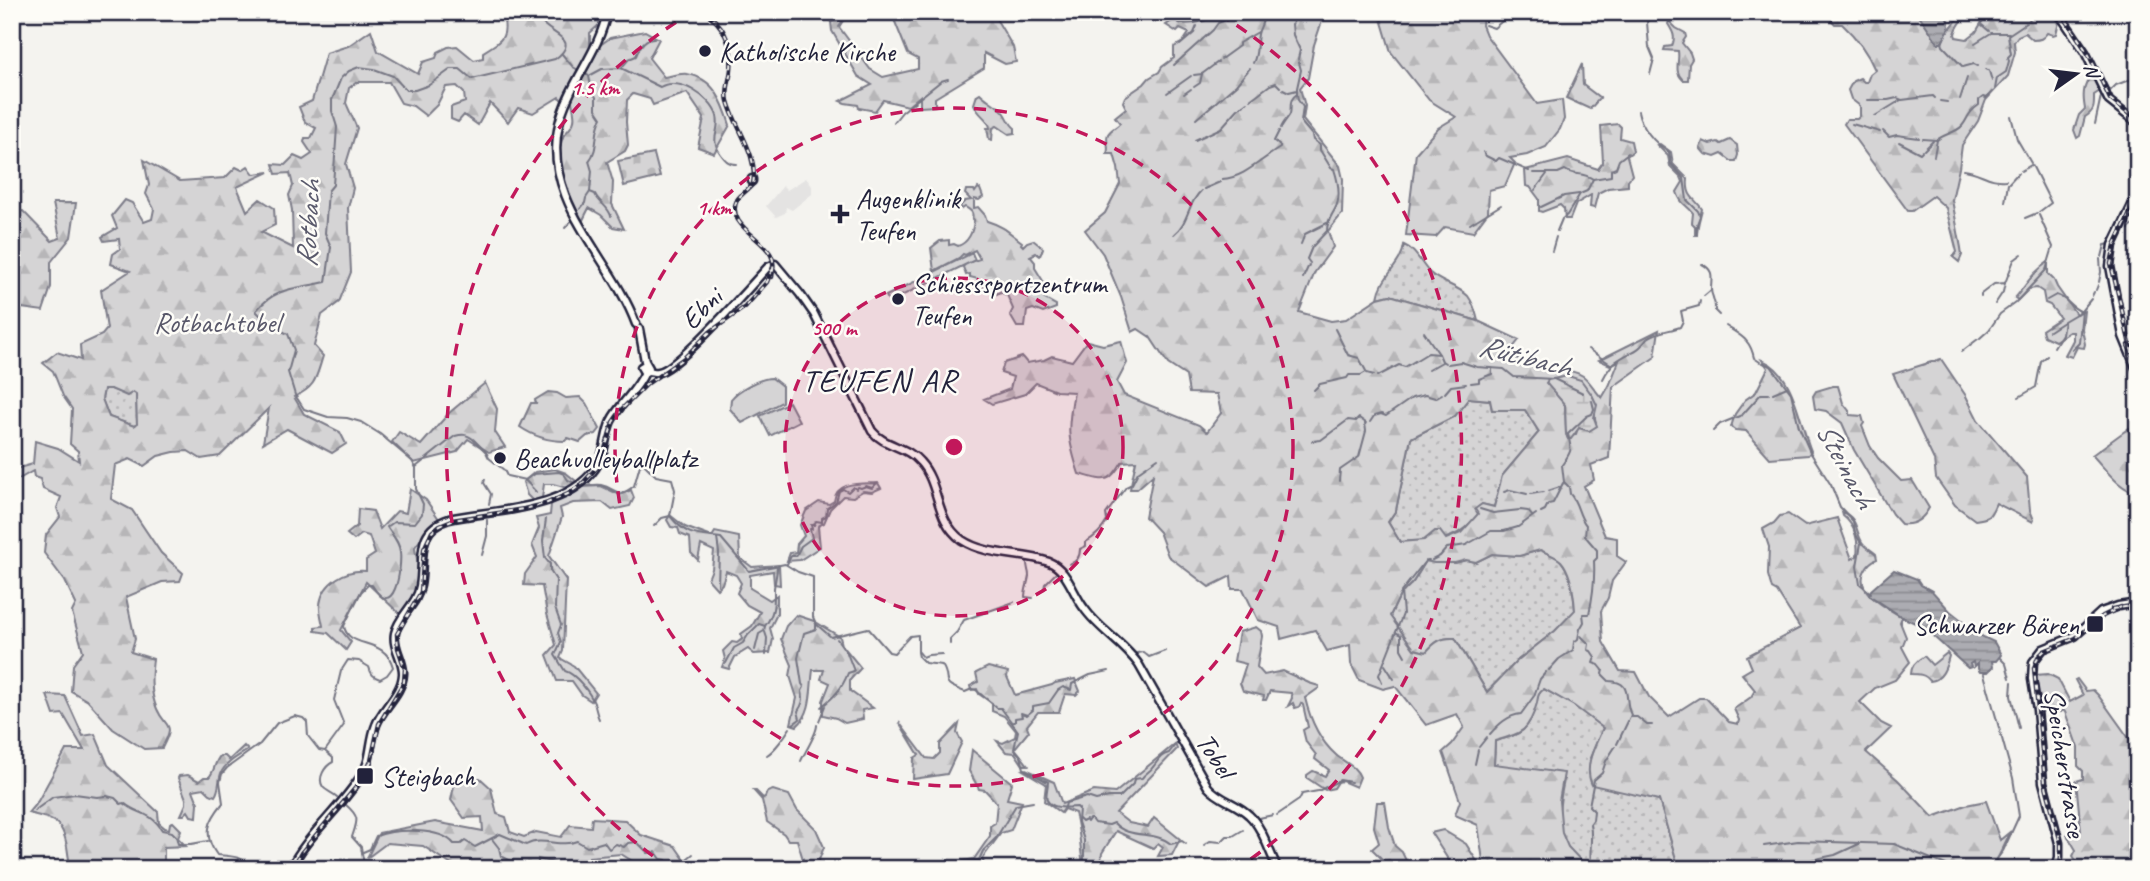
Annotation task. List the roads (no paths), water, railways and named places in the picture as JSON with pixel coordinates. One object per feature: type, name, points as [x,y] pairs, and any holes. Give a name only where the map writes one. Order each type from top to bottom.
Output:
[{"type":"main road","points":[[290,869],[301,850],[363,774],[376,725],[399,687],[403,669],[395,634],[418,594],[422,550],[427,535],[445,520],[542,503],[568,491],[587,477],[603,454],[612,419],[647,369],[629,308],[578,223],[565,194],[557,150],[561,117],[601,34],[607,12]]},
{"type":"main road","points":[[2058,12],[2085,52],[2109,101],[2138,124]]},
{"type":"main road","points":[[2138,194],[2113,245],[2110,262],[2124,340],[2138,373]]},
{"type":"main road","name":"Ebni","points":[[647,369],[662,372],[722,319],[772,264],[778,267],[811,308],[872,431],[883,441],[908,451],[923,464],[941,513],[952,530],[963,540],[983,549],[1052,563],[1061,571],[1071,588]]},
{"type":"main road","name":"Tobel","points":[[1071,588],[1094,622],[1139,665],[1212,791],[1221,799],[1245,811],[1256,823],[1277,867]]},
{"type":"main road","name":"Speicherstrasse","points":[[2056,869],[2059,843],[2043,782],[2031,676],[2033,662],[2043,649],[2075,636],[2105,610],[2138,603]]},
{"type":"waterway","name":"Rotbach","points":[[252,869],[242,859],[217,855],[212,847],[209,828],[223,803],[220,782],[222,774],[260,744],[277,723],[295,716],[307,722],[308,736],[319,750],[325,751],[344,725],[334,700],[341,671],[348,660],[359,661],[380,679],[393,667],[383,651],[352,638],[344,626],[361,592],[368,585],[372,585],[386,598],[395,589],[400,569],[400,549],[387,527],[394,522],[415,523],[422,514],[423,504],[416,489],[416,468],[412,461],[380,434],[361,422],[328,417],[304,409],[295,395],[288,372],[294,350],[288,334],[270,325],[256,311],[279,293],[326,282],[331,247],[325,233],[328,191],[333,185],[337,127],[332,100],[341,78],[359,67],[374,69],[393,76],[406,90],[415,90],[429,85],[451,69],[460,69],[472,79],[555,59],[563,52],[565,41],[539,19],[543,12]]},
{"type":"waterway","points":[[1174,65],[1218,23],[1236,15],[1247,19],[1263,17],[1269,12]]},
{"type":"waterway","points":[[1281,128],[1290,114],[1292,98],[1297,94],[1301,70],[1298,59],[1300,50],[1293,35],[1292,24],[1299,12]]},
{"type":"waterway","points":[[1485,25],[1494,28],[1513,12]]},
{"type":"waterway","name":"Steinach","points":[[1650,74],[1654,59],[1649,47],[1647,22],[1653,12]]},
{"type":"waterway","points":[[2029,20],[2035,12]]},
{"type":"waterway","points":[[1178,23],[1221,17],[1223,20]]},
{"type":"waterway","points":[[1253,63],[1263,18]]},
{"type":"waterway","points":[[1995,89],[1997,78],[2006,72],[2011,54],[2008,35],[2026,23]]},
{"type":"waterway","points":[[1982,25],[1989,31]]},
{"type":"waterway","points":[[1180,45],[1194,33],[1197,26]]},
{"type":"waterway","points":[[1221,59],[1239,46],[1239,43],[1258,32]]},
{"type":"waterway","points":[[1975,43],[1991,33],[2009,33]]},
{"type":"waterway","points":[[621,68],[636,56],[645,42],[654,38]]},
{"type":"waterway","points":[[1942,42],[1963,67],[1974,64],[1978,66]]},
{"type":"waterway","points":[[562,54],[573,67],[589,76],[602,69],[621,68],[660,87],[676,84],[693,90],[714,109],[718,126],[715,143],[720,153],[727,161],[737,164]]},
{"type":"waterway","points":[[1194,75],[1202,74],[1218,62]]},
{"type":"waterway","points":[[1196,119],[1236,85],[1250,68]]},
{"type":"waterway","points":[[1986,69],[1992,81]]},
{"type":"waterway","points":[[1194,87],[1200,83],[1202,74]]},
{"type":"waterway","points":[[589,76],[592,92],[596,97],[596,109],[602,118],[589,161],[592,171],[590,192],[595,194],[611,216]]},
{"type":"waterway","points":[[1167,93],[1191,76]]},
{"type":"waterway","points":[[1960,99],[1967,78]]},
{"type":"waterway","points":[[894,122],[902,112],[941,81],[948,79]]},
{"type":"waterway","points":[[2110,91],[2116,85],[2129,80]]},
{"type":"waterway","points":[[1250,100],[1270,85],[1276,83],[1280,87]]},
{"type":"waterway","points":[[1184,94],[1191,89]]},
{"type":"waterway","points":[[1283,89],[1289,92],[1297,90]]},
{"type":"waterway","points":[[1923,139],[1937,140],[1959,128],[1979,105],[1979,100],[1992,92]]},
{"type":"waterway","points":[[1297,94],[1303,107],[1301,122],[1313,140],[1320,145],[1320,150],[1334,169],[1338,189],[1337,205],[1328,222],[1327,231],[1312,247],[1307,259],[1310,263]]},
{"type":"waterway","points":[[2095,124],[2101,96]]},
{"type":"waterway","points":[[1868,100],[1935,98]]},
{"type":"waterway","points":[[1875,116],[1901,100]]},
{"type":"waterway","points":[[1940,101],[1947,102]]},
{"type":"waterway","points":[[1195,140],[1221,128],[1247,102]]},
{"type":"waterway","name":"Steinach","points":[[1638,111],[1645,129],[1669,152],[1671,164],[1684,178],[1687,200],[1700,216],[1697,234]]},
{"type":"waterway","points":[[2011,116],[2017,139],[2031,163]]},
{"type":"waterway","points":[[1852,124],[1880,132]]},
{"type":"waterway","points":[[1222,179],[1245,172],[1280,148],[1274,141],[1279,131]]},
{"type":"waterway","points":[[1883,131],[1889,137],[1897,135],[1919,138]]},
{"type":"waterway","points":[[1934,156],[1937,140]]},
{"type":"waterway","points":[[1924,150],[1933,141]]},
{"type":"waterway","points":[[1899,142],[1920,153],[1922,151]]},
{"type":"waterway","points":[[1483,152],[1496,161],[1499,158],[1529,171]]},
{"type":"waterway","points":[[1557,231],[1562,219],[1580,194],[1587,191],[1593,179],[1611,176],[1611,170],[1616,168],[1619,160],[1628,153]]},
{"type":"waterway","points":[[2021,171],[2031,165]]},
{"type":"waterway","points":[[2032,165],[2051,203],[2039,212]]},
{"type":"waterway","points":[[1533,173],[1558,173],[1565,170],[1593,179]]},
{"type":"waterway","points":[[1963,170],[2006,180]]},
{"type":"waterway","points":[[2005,202],[2008,184],[2018,173]]},
{"type":"waterway","points":[[1535,190],[1547,174]]},
{"type":"waterway","points":[[1204,189],[1220,182]]},
{"type":"waterway","points":[[1174,234],[1183,224],[1201,191]]},
{"type":"waterway","points":[[580,209],[590,192]]},
{"type":"waterway","points":[[1541,207],[1564,196],[1579,194]]},
{"type":"waterway","points":[[1470,224],[1501,205]]},
{"type":"waterway","points":[[2025,218],[2037,213]]},
{"type":"waterway","points":[[1980,338],[2000,314],[2015,303],[2046,270],[2053,247],[2039,215]]},
{"type":"waterway","points":[[565,228],[572,220]]},
{"type":"waterway","points":[[2129,229],[2138,220]]},
{"type":"waterway","points":[[1301,244],[1305,234],[1327,223]]},
{"type":"waterway","points":[[1552,251],[1556,237]]},
{"type":"waterway","points":[[2102,257],[2105,245],[2111,244]]},
{"type":"waterway","points":[[1981,296],[1994,284],[2005,283],[2014,260],[2022,254]]},
{"type":"waterway","points":[[2099,282],[2100,259]]},
{"type":"waterway","name":"Rütibach","points":[[1702,264],[1711,272],[1711,292],[1715,311],[1719,315]]},
{"type":"waterway","points":[[1303,278],[1309,265]]},
{"type":"waterway","points":[[1995,304],[2005,283]]},
{"type":"waterway","points":[[2096,290],[2098,285]]},
{"type":"waterway","name":"Rütibach","points":[[1704,296],[1711,290]]},
{"type":"waterway","points":[[2092,296],[2094,292]]},
{"type":"waterway","points":[[2047,300],[2056,295],[2080,311]]},
{"type":"waterway","points":[[2072,350],[2079,343],[2082,310],[2091,299]]},
{"type":"waterway","name":"Rütibach","points":[[1603,379],[1613,364],[1638,349],[1648,338],[1680,327],[1683,321],[1681,311],[1699,306],[1700,301]]},
{"type":"waterway","points":[[2054,347],[2062,334],[2064,321],[2081,311]]},
{"type":"waterway","points":[[2049,331],[2063,322]]},
{"type":"waterway","name":"Steinach","points":[[1726,326],[1744,339],[1754,358],[1760,362]]},
{"type":"waterway","points":[[1335,329],[1348,355],[1359,358],[1366,371]]},
{"type":"waterway","points":[[1424,332],[1439,354]]},
{"type":"waterway","points":[[1961,352],[1978,339]]},
{"type":"waterway","points":[[1588,349],[1612,365]]},
{"type":"waterway","name":"Rütibach","points":[[1378,376],[1399,365],[1405,367],[1428,353],[1439,354],[1445,363]]},
{"type":"waterway","points":[[2019,397],[2036,387],[2041,361],[2047,356]]},
{"type":"waterway","points":[[1428,370],[1442,362]]},
{"type":"waterway","name":"Rütibach","points":[[1448,364],[1461,362],[1477,367],[1504,369],[1514,377],[1554,379],[1583,393]]},
{"type":"waterway","name":"Steinach","points":[[1763,363],[1771,366],[1791,393],[1799,427],[1810,452],[1831,485],[1840,507],[1853,521],[1855,533],[1861,543],[1857,566],[1860,584],[1871,593]]},
{"type":"waterway","points":[[1471,383],[1479,382],[1479,379],[1492,374],[1492,368]]},
{"type":"waterway","points":[[1314,390],[1320,384],[1366,372]]},
{"type":"waterway","name":"Rütibach","points":[[1367,373],[1374,375]]},
{"type":"waterway","points":[[1445,393],[1451,386],[1466,384]]},
{"type":"waterway","points":[[1773,393],[1787,387]]},
{"type":"waterway","points":[[1370,422],[1374,416],[1386,416],[1412,398],[1425,395],[1435,398],[1442,394]]},
{"type":"waterway","points":[[1713,431],[1720,424],[1742,415],[1761,394],[1769,394]]},
{"type":"waterway","points":[[1549,670],[1573,650],[1584,622],[1583,614],[1589,614],[1592,601],[1597,550],[1585,536],[1586,525],[1569,487],[1564,482],[1562,465],[1570,451],[1568,434],[1592,414],[1592,401]]},
{"type":"waterway","points":[[1312,441],[1321,440],[1348,420],[1356,421],[1359,418],[1366,423]]},
{"type":"waterway","points":[[1339,481],[1340,470],[1359,457],[1366,431],[1365,423]]},
{"type":"waterway","points":[[416,467],[455,436],[464,435],[473,439],[507,476],[525,480],[534,474],[559,472],[577,484]]},
{"type":"waterway","points":[[1069,564],[1076,560],[1080,549],[1103,527],[1107,521],[1106,514],[1126,487],[1132,484],[1138,472],[1158,458]]},
{"type":"waterway","points":[[582,486],[601,485],[620,493],[624,492],[634,486],[640,465],[644,464],[656,476],[672,479],[675,490],[670,516],[682,528],[693,534],[721,538],[749,571],[785,564],[813,577],[813,617],[816,624],[831,637],[868,628],[889,652],[894,653],[910,636],[918,635],[919,657],[925,663],[942,665],[951,686],[965,692],[976,690],[997,708],[1001,708],[1018,731],[1014,749],[1021,756],[1024,769],[1048,782],[1046,796],[1049,803],[1057,807],[1079,809],[1078,822],[1084,840],[1084,869]]},
{"type":"waterway","points":[[485,479],[484,483],[491,494],[489,504]]},
{"type":"waterway","points":[[525,480],[536,492]]},
{"type":"waterway","points":[[1541,512],[1548,504],[1553,503],[1563,483]]},
{"type":"waterway","points":[[787,564],[791,556],[796,556],[801,546],[812,538],[811,525],[816,521],[822,522],[827,508],[836,502],[839,491],[843,489],[848,492],[853,487],[872,488],[876,484]]},
{"type":"waterway","points":[[1548,491],[1560,487]]},
{"type":"waterway","points":[[1504,492],[1510,490],[1527,494]]},
{"type":"waterway","points":[[1531,494],[1543,492]]},
{"type":"waterway","points":[[1480,509],[1493,513],[1528,511],[1532,516]]},
{"type":"waterway","points":[[1432,560],[1447,548],[1466,545],[1491,531],[1518,527],[1536,514]]},
{"type":"waterway","points":[[654,526],[662,518],[670,516]]},
{"type":"waterway","points":[[546,519],[543,541],[545,558],[556,580],[555,608],[561,625],[558,633],[561,642],[555,655],[565,671],[586,689],[599,719]]},
{"type":"waterway","points":[[482,555],[487,536],[487,520]]},
{"type":"waterway","points":[[717,538],[718,585]]},
{"type":"waterway","points":[[1027,560],[1029,576],[1025,597],[1033,598]]},
{"type":"waterway","points":[[1382,682],[1379,675],[1403,614],[1401,592],[1426,560],[1429,560]]},
{"type":"waterway","points":[[726,663],[734,648],[743,643],[759,624],[765,626],[771,617],[777,567]]},
{"type":"waterway","points":[[1044,589],[1045,584],[1055,574]]},
{"type":"waterway","points":[[950,644],[950,639],[964,620],[1014,602]]},
{"type":"waterway","points":[[793,724],[800,719],[798,711],[803,701],[804,687],[798,658],[804,633],[816,629],[816,624]]},
{"type":"waterway","points":[[755,650],[759,634],[764,631],[765,626]]},
{"type":"waterway","points":[[765,632],[766,655]]},
{"type":"waterway","points":[[1397,633],[1401,635],[1401,649],[1405,656]]},
{"type":"waterway","points":[[1581,636],[1589,644],[1588,650],[1595,657],[1593,663],[1599,665],[1603,670],[1602,674],[1609,681],[1622,684],[1625,688],[1631,715],[1617,744]]},
{"type":"waterway","points":[[821,707],[837,692],[848,673],[854,671],[847,653],[837,639]]},
{"type":"waterway","points":[[1137,653],[1143,652],[1149,657],[1165,651]]},
{"type":"waterway","points":[[919,652],[923,657],[942,654]]},
{"type":"waterway","points":[[2000,658],[2006,664],[2010,678]]},
{"type":"waterway","points":[[1385,665],[1394,679]]},
{"type":"waterway","points":[[1013,722],[1015,718],[1022,717],[1021,713],[1027,715],[1033,710],[1033,706],[1049,703],[1063,687],[1071,690],[1072,684],[1090,675],[1109,671]]},
{"type":"waterway","points":[[1490,734],[1508,718],[1521,714],[1546,672]]},
{"type":"waterway","name":"Steinach","points":[[1983,869],[1990,868],[2003,851],[2019,816],[2013,778],[1984,674]]},
{"type":"waterway","points":[[2012,682],[2011,696],[2019,728]]},
{"type":"waterway","points":[[819,721],[825,706]]},
{"type":"waterway","points":[[1631,717],[1637,717],[1647,725],[1652,725]]},
{"type":"waterway","points":[[801,761],[817,725]]},
{"type":"waterway","points":[[767,755],[790,728]]},
{"type":"waterway","points":[[1479,747],[1487,737]]},
{"type":"waterway","points":[[1065,807],[1066,803],[1087,797],[1096,800],[1120,797],[1133,784],[1134,779],[1142,778],[1178,741]]},
{"type":"waterway","points":[[1591,865],[1590,824],[1594,811],[1589,806],[1594,780],[1602,773],[1615,747]]},
{"type":"waterway","points":[[1475,764],[1478,750]]},
{"type":"waterway","name":"Steigbach","points":[[326,752],[333,758],[333,762],[323,773],[321,784],[337,797]]},
{"type":"waterway","points":[[1277,815],[1299,800],[1302,794],[1318,791],[1340,780],[1351,782]]},
{"type":"waterway","points":[[34,811],[53,797],[75,794],[107,796],[148,816],[162,830],[172,832],[178,844],[208,841]]},
{"type":"waterway","points":[[967,863],[979,860],[1016,805],[1033,802]]},
{"type":"waterway","name":"Steigbach","points":[[345,804],[355,816],[352,837],[361,847],[364,865],[368,869]]},
{"type":"waterway","points":[[1259,818],[1273,815]]},
{"type":"waterway","points":[[1079,819],[1082,822],[1091,819],[1094,823],[1114,823],[1127,831],[1157,837],[1171,844],[1182,841],[1186,844]]},
{"type":"waterway","points":[[1204,845],[1210,841],[1221,842],[1227,836],[1233,836],[1243,830]]},
{"type":"waterway","points":[[363,852],[370,849],[376,836],[394,832],[428,832],[447,838],[454,844],[465,841],[475,847],[500,834],[526,845],[577,841],[587,847],[604,842],[609,849],[616,844],[624,847],[628,843],[637,842],[648,853],[656,852],[661,859],[666,860],[666,869]]},
{"type":"waterway","points":[[492,839],[501,856],[511,861]]},
{"type":"waterway","points":[[1764,846],[1798,841],[1894,844],[1956,869]]},
{"type":"waterway","points":[[1801,862],[1835,855],[1859,844]]},
{"type":"waterway","points":[[666,860],[678,866],[693,854]]},
{"type":"railway","points":[[705,12],[720,26],[730,48],[727,97],[753,163],[753,184],[737,200],[736,216],[771,255],[772,277]]},
{"type":"railway","points":[[2061,12],[2089,55],[2110,99],[2138,121]]},
{"type":"railway","points":[[2132,353],[2111,264],[2115,245],[2138,197]]},
{"type":"railway","points":[[292,869],[301,853],[362,780],[371,761],[379,724],[404,682],[405,669],[398,648],[397,634],[421,592],[424,549],[432,532],[452,520],[545,504],[568,494],[582,484],[601,463],[613,422],[622,409],[647,384],[684,358],[710,332],[745,307],[767,282],[773,267]]},
{"type":"railway","points":[[2128,345],[2138,368]]},
{"type":"railway","points":[[2112,609],[2138,605]]},
{"type":"railway","points":[[2059,869],[2061,843],[2045,782],[2034,668],[2038,657],[2044,651],[2076,638],[2103,616],[2121,607]]},
{"type":"place","name":"Katholische Kirche","points":[[705,51]]},
{"type":"place","name":"Augenklinik Teufen","points":[[840,214]]},
{"type":"place","name":"Schiesssportzentrum Teufen","points":[[898,299]]},
{"type":"place","name":"Beachvolleyballplatz","points":[[500,458]]},
{"type":"place","name":"Schwarzer Bären","points":[[2095,624]]},
{"type":"place","name":"Steigbach","points":[[365,776]]},
{"type":"district","name":"TEUFEN AR","points":[[880,380]]},
{"type":"park label","name":"Rotbachtobel","points":[[217,322]]}]
